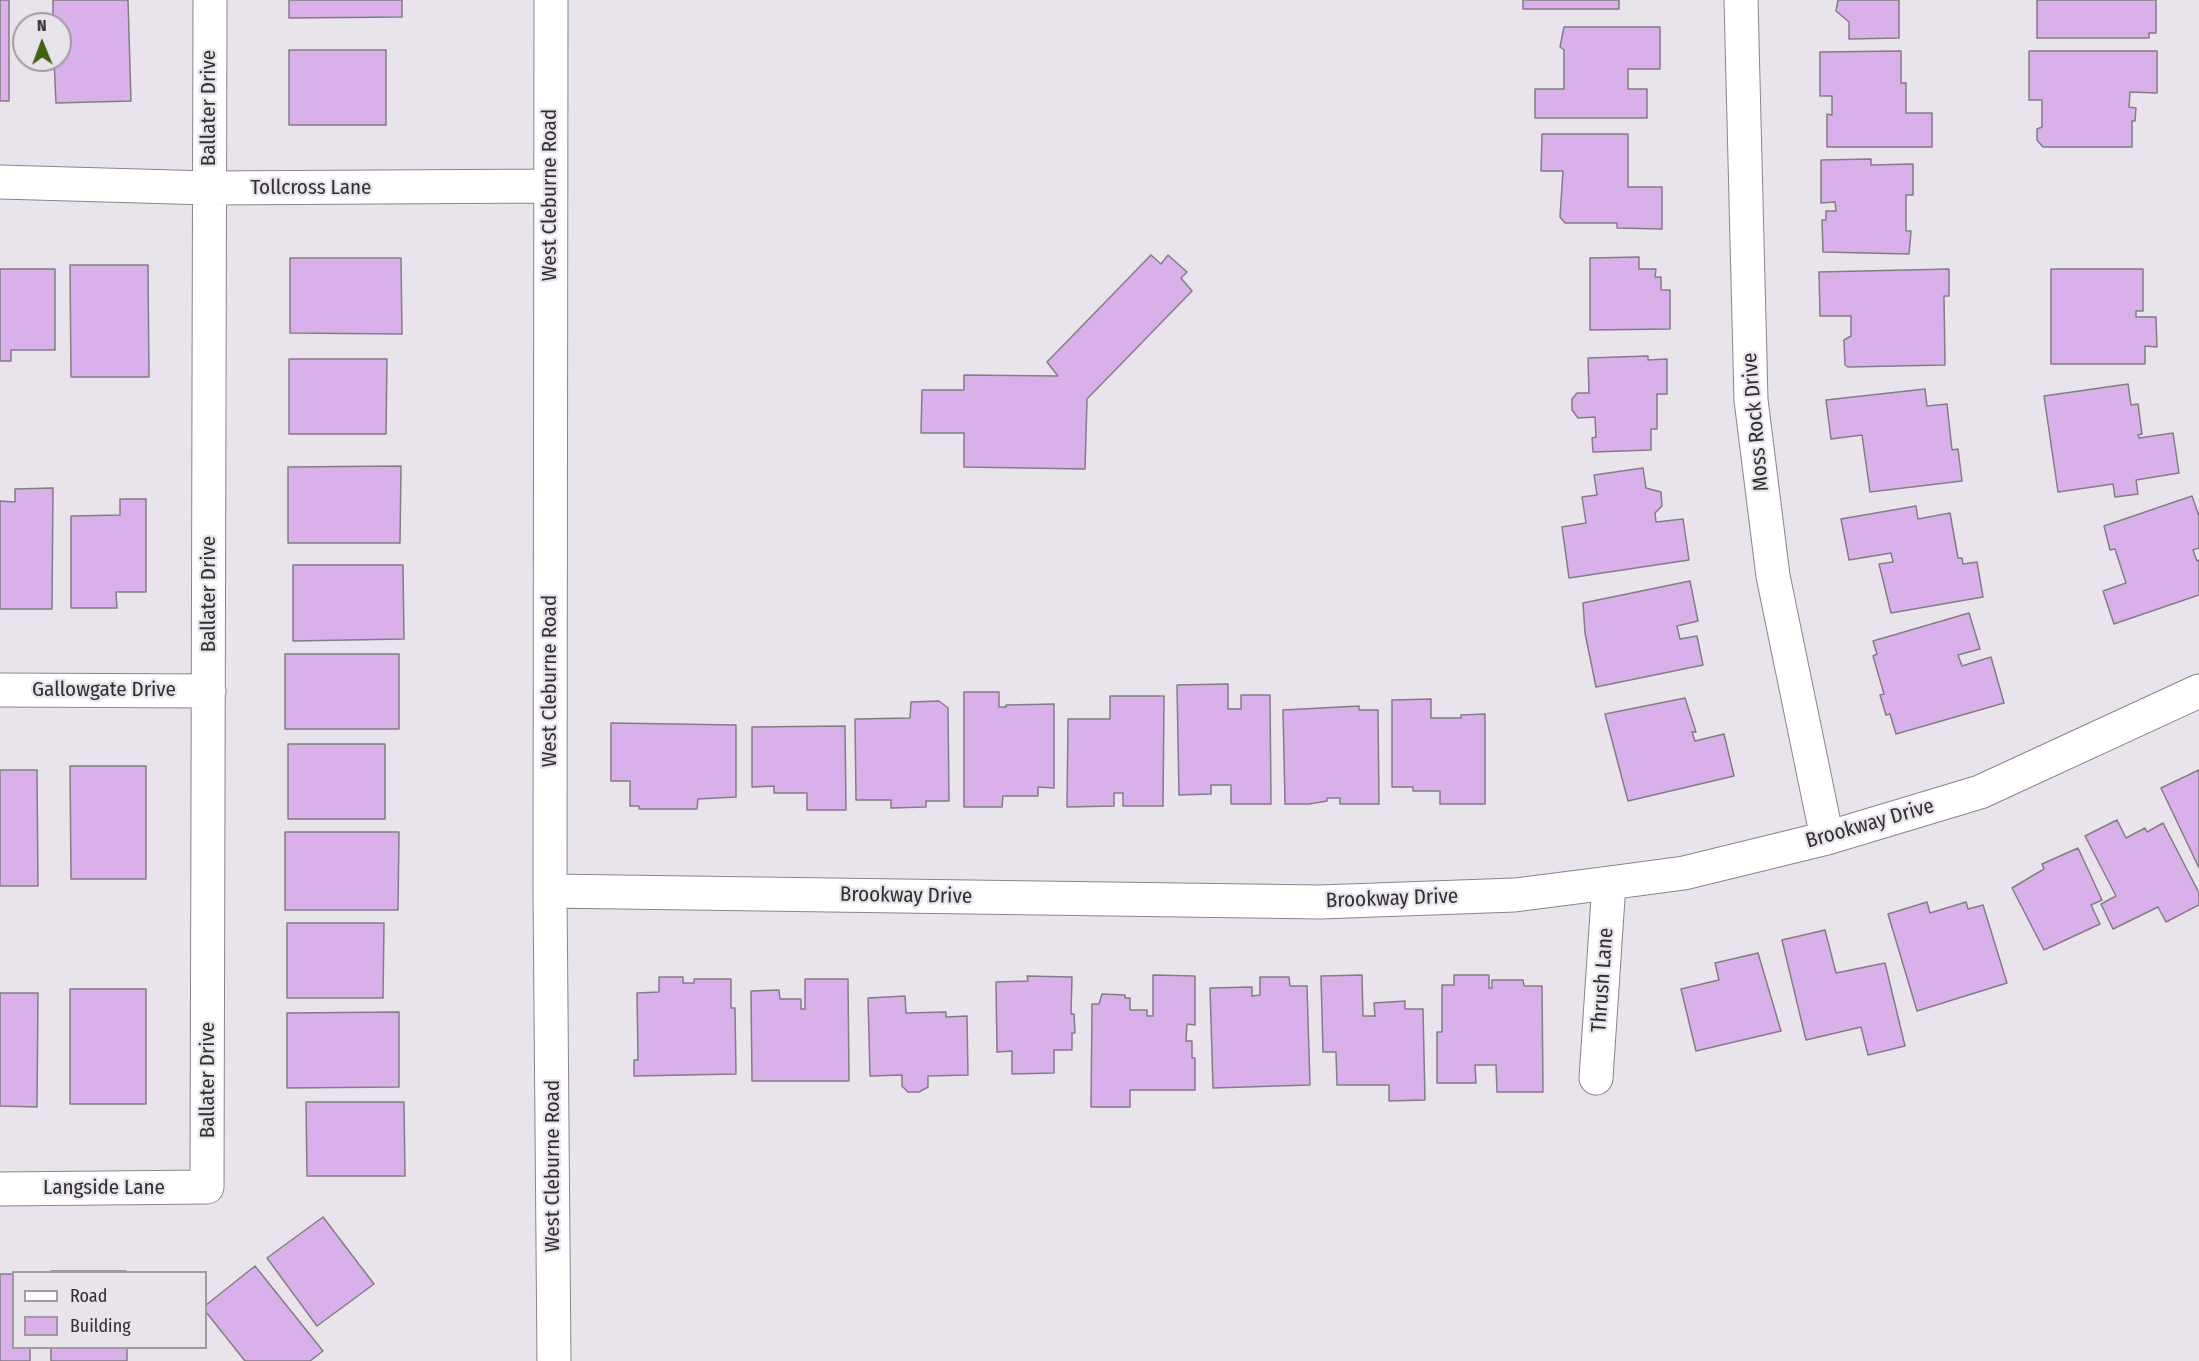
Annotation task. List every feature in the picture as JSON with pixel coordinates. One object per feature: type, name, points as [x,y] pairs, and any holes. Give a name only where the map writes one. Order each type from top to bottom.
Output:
[{"type":"street","name":"Ballater Drive","points":[[207,1187],[210,0]]},
{"type":"street","name":"West Cleburne Road","points":[[551,0],[550,891],[554,1361]]},
{"type":"street","name":"Moss Rock Drive","points":[[1741,0],[1750,400],[1773,576],[1827,838]]},
{"type":"street","name":"Tollcross Lane","points":[[0,182],[209,189],[550,186]]},
{"type":"street","name":"Gallowgate Drive","points":[[0,690],[209,691]]},
{"type":"street","name":"Brookway Drive","points":[[550,891],[1320,902],[1515,895],[1684,873],[1827,838],[1980,792],[2199,691]]},
{"type":"street","name":"Thrush Lane","points":[[1596,1078],[1610,883]]},
{"type":"street","name":"Langside Lane","points":[[0,1189],[207,1187]]},
{"type":"building","points":[[0,0],[9,0],[9,101],[0,101]]},
{"type":"building","points":[[53,0],[128,0],[131,101],[56,103],[55,72],[72,72],[72,12],[53,12]]},
{"type":"building","points":[[289,0],[402,0],[402,17],[289,18]]},
{"type":"building","points":[[1523,0],[1619,0],[1619,9],[1523,9]]},
{"type":"building","points":[[1838,0],[1899,0],[1899,38],[1849,39],[1849,22],[1836,11]]},
{"type":"building","points":[[2037,0],[2156,0],[2156,33],[2149,33],[2149,38],[2037,38]]},
{"type":"building","points":[[1564,27],[1660,27],[1660,69],[1628,69],[1628,89],[1647,89],[1647,118],[1535,118],[1535,89],[1564,89],[1564,50],[1560,47]]},
{"type":"building","points":[[289,50],[386,50],[386,125],[289,125]]},
{"type":"building","points":[[1901,51],[1901,83],[1906,83],[1906,113],[1932,113],[1932,147],[1827,147],[1827,114],[1832,115],[1832,96],[1820,96],[1820,52]]},
{"type":"building","points":[[2029,51],[2157,51],[2157,93],[2130,92],[2129,107],[2136,108],[2135,121],[2132,121],[2132,147],[2043,147],[2037,140],[2037,129],[2042,127],[2042,100],[2029,100]]},
{"type":"building","points":[[1542,134],[1628,134],[1628,187],[1662,187],[1662,229],[1617,228],[1617,223],[1565,223],[1560,217],[1563,171],[1541,171]]},
{"type":"building","points":[[1871,159],[1871,165],[1913,164],[1913,195],[1906,195],[1906,231],[1911,231],[1909,254],[1823,252],[1822,220],[1826,220],[1826,211],[1836,211],[1835,202],[1821,203],[1821,160]]},
{"type":"building","points":[[1151,255],[1161,264],[1168,255],[1187,272],[1181,278],[1192,291],[1087,399],[1085,469],[964,467],[964,433],[921,433],[922,390],[964,390],[964,375],[1058,376],[1047,362]]},
{"type":"building","points":[[1639,257],[1639,269],[1656,269],[1655,277],[1661,277],[1661,290],[1670,290],[1670,329],[1590,330],[1590,258]]},
{"type":"building","points":[[290,258],[401,258],[402,334],[290,333]]},
{"type":"building","points":[[70,265],[148,265],[149,377],[71,377]]},
{"type":"building","points":[[0,269],[55,269],[55,350],[11,350],[11,361],[0,361]]},
{"type":"building","points":[[1949,269],[1949,296],[1944,296],[1945,365],[1848,367],[1845,365],[1844,340],[1851,336],[1851,316],[1820,316],[1819,272]]},
{"type":"building","points":[[2051,269],[2143,269],[2143,311],[2136,311],[2136,317],[2156,317],[2157,347],[2145,346],[2145,364],[2051,364]]},
{"type":"building","points":[[1648,356],[1648,360],[1667,359],[1667,394],[1657,394],[1657,429],[1651,429],[1651,450],[1593,452],[1592,438],[1596,437],[1595,417],[1578,418],[1572,410],[1572,399],[1577,393],[1589,393],[1588,358]]},
{"type":"building","points":[[289,359],[387,359],[386,434],[289,434]]},
{"type":"building","points":[[2128,384],[2131,405],[2138,404],[2142,434],[2138,435],[2139,438],[2173,433],[2179,473],[2136,480],[2138,494],[2115,497],[2113,484],[2058,492],[2044,396]]},
{"type":"building","points":[[1925,389],[1927,406],[1947,404],[1952,450],[1958,449],[1962,481],[1870,492],[1862,435],[1831,439],[1826,400]]},
{"type":"building","points":[[401,466],[400,543],[288,543],[288,467]]},
{"type":"building","points":[[1643,468],[1646,488],[1661,492],[1662,506],[1655,513],[1656,522],[1683,519],[1689,560],[1569,578],[1562,527],[1586,523],[1582,497],[1597,495],[1594,475]]},
{"type":"building","points":[[53,488],[52,609],[0,609],[0,501],[15,502],[15,489]]},
{"type":"building","points":[[2192,496],[2199,516],[2199,548],[2193,550],[2197,561],[2199,560],[2199,595],[2114,624],[2103,591],[2126,583],[2115,549],[2110,550],[2104,526]]},
{"type":"building","points":[[120,499],[146,499],[146,592],[116,592],[117,608],[71,608],[71,516],[120,515]]},
{"type":"building","points":[[1916,506],[1918,519],[1950,513],[1958,558],[1962,558],[1963,564],[1977,562],[1983,597],[1891,613],[1879,564],[1893,562],[1891,553],[1849,560],[1841,519]]},
{"type":"building","points":[[293,565],[403,565],[404,639],[293,641]]},
{"type":"building","points":[[1690,581],[1698,621],[1677,626],[1680,639],[1697,636],[1703,665],[1596,687],[1585,633],[1583,603]]},
{"type":"building","points":[[1969,613],[1980,649],[1958,655],[1962,666],[1991,657],[2004,703],[1896,734],[1890,714],[1886,715],[1880,695],[1884,694],[1873,656],[1877,654],[1873,641]]},
{"type":"building","points":[[285,654],[399,654],[399,729],[285,729]]},
{"type":"building","points":[[1228,684],[1228,709],[1241,709],[1241,695],[1270,695],[1271,804],[1231,804],[1231,785],[1211,785],[1211,794],[1179,795],[1177,685]]},
{"type":"building","points":[[964,692],[999,692],[999,707],[1054,704],[1054,788],[1038,787],[1038,796],[1003,796],[1002,807],[964,807]]},
{"type":"building","points":[[1110,696],[1164,696],[1163,806],[1123,806],[1123,793],[1114,793],[1114,806],[1067,807],[1068,719],[1110,719]]},
{"type":"building","points":[[1685,698],[1696,732],[1692,732],[1695,741],[1724,734],[1734,776],[1628,801],[1605,714]]},
{"type":"building","points":[[1431,699],[1431,718],[1461,718],[1461,715],[1485,714],[1485,804],[1440,804],[1440,791],[1413,791],[1413,787],[1392,787],[1392,700]]},
{"type":"building","points":[[939,701],[948,708],[949,801],[926,801],[926,807],[891,808],[891,800],[856,800],[855,719],[910,718],[911,702]]},
{"type":"building","points":[[1359,706],[1359,710],[1378,710],[1379,804],[1340,804],[1340,798],[1327,798],[1327,801],[1309,804],[1285,804],[1283,710]]},
{"type":"building","points":[[611,723],[736,725],[736,797],[698,799],[697,809],[639,809],[639,806],[630,806],[630,781],[611,781]]},
{"type":"building","points":[[845,726],[846,810],[807,810],[807,793],[774,793],[774,786],[752,787],[752,727]]},
{"type":"building","points":[[288,744],[385,744],[385,819],[288,819]]},
{"type":"building","points":[[70,766],[146,766],[146,879],[71,879]]},
{"type":"building","points":[[0,770],[37,770],[38,886],[0,886]]},
{"type":"building","points":[[2199,770],[2199,868],[2161,788]]},
{"type":"building","points":[[2117,820],[2126,838],[2145,828],[2147,832],[2163,823],[2199,893],[2199,905],[2166,922],[2158,907],[2113,929],[2101,904],[2116,896],[2085,836]]},
{"type":"building","points":[[285,832],[399,832],[398,910],[285,910]]},
{"type":"building","points":[[2078,848],[2102,900],[2091,905],[2100,924],[2044,950],[2012,888],[2044,869],[2042,864]]},
{"type":"building","points":[[1927,902],[1930,913],[1966,902],[1968,909],[1983,905],[2007,983],[1917,1011],[1888,914]]},
{"type":"building","points":[[287,923],[384,923],[383,998],[287,998]]},
{"type":"building","points":[[1825,930],[1836,973],[1885,963],[1905,1046],[1868,1055],[1861,1027],[1806,1040],[1782,940]]},
{"type":"building","points":[[1758,953],[1781,1031],[1696,1051],[1681,989],[1719,980],[1715,963]]},
{"type":"building","points":[[1153,975],[1195,976],[1195,1025],[1187,1024],[1186,1041],[1192,1041],[1192,1058],[1195,1058],[1195,1090],[1130,1090],[1130,1107],[1091,1107],[1092,1004],[1099,1004],[1102,994],[1125,995],[1125,998],[1130,998],[1130,1010],[1147,1010],[1147,1016],[1153,1016]]},
{"type":"building","points":[[1362,975],[1363,1016],[1375,1016],[1374,1003],[1405,1001],[1405,1009],[1423,1009],[1425,1100],[1389,1101],[1389,1085],[1337,1085],[1336,1052],[1323,1052],[1321,976]]},
{"type":"building","points":[[1454,975],[1489,975],[1489,988],[1492,988],[1492,980],[1523,980],[1524,986],[1542,986],[1543,1092],[1497,1092],[1496,1065],[1475,1065],[1476,1083],[1437,1083],[1437,1032],[1442,1032],[1442,985],[1454,985]]},
{"type":"building","points":[[1027,976],[1072,977],[1071,1014],[1074,1014],[1075,1033],[1072,1033],[1072,1050],[1054,1050],[1054,1073],[1012,1074],[1012,1051],[997,1052],[996,982],[1028,981]]},
{"type":"building","points":[[659,977],[683,977],[683,983],[694,983],[694,979],[731,979],[731,1008],[735,1008],[736,1074],[634,1076],[634,1060],[638,1060],[637,993],[659,992]]},
{"type":"building","points":[[1260,977],[1289,977],[1290,986],[1307,986],[1310,1085],[1213,1088],[1210,988],[1252,987],[1252,996],[1260,995]]},
{"type":"building","points":[[805,979],[848,979],[849,1081],[752,1081],[751,991],[779,990],[780,999],[801,999],[801,1009],[805,1009]]},
{"type":"building","points":[[70,989],[146,989],[146,1104],[70,1104]]},
{"type":"building","points":[[0,993],[38,993],[37,1107],[0,1106]]},
{"type":"building","points":[[905,996],[906,1013],[946,1012],[946,1017],[967,1016],[968,1075],[928,1076],[928,1087],[919,1092],[908,1092],[902,1086],[902,1075],[870,1076],[868,998]]},
{"type":"building","points":[[399,1012],[399,1087],[287,1088],[287,1013]]},
{"type":"building","points":[[306,1102],[404,1102],[405,1176],[307,1176]]},
{"type":"building","points":[[323,1217],[374,1284],[317,1326],[267,1258]]},
{"type":"building","points":[[255,1266],[323,1351],[310,1361],[245,1361],[207,1313],[207,1304]]},
{"type":"building","points":[[0,1274],[12,1274],[12,1349],[30,1349],[30,1361],[0,1361]]},
{"type":"building","points":[[51,1349],[127,1349],[127,1361],[51,1361]]}]
